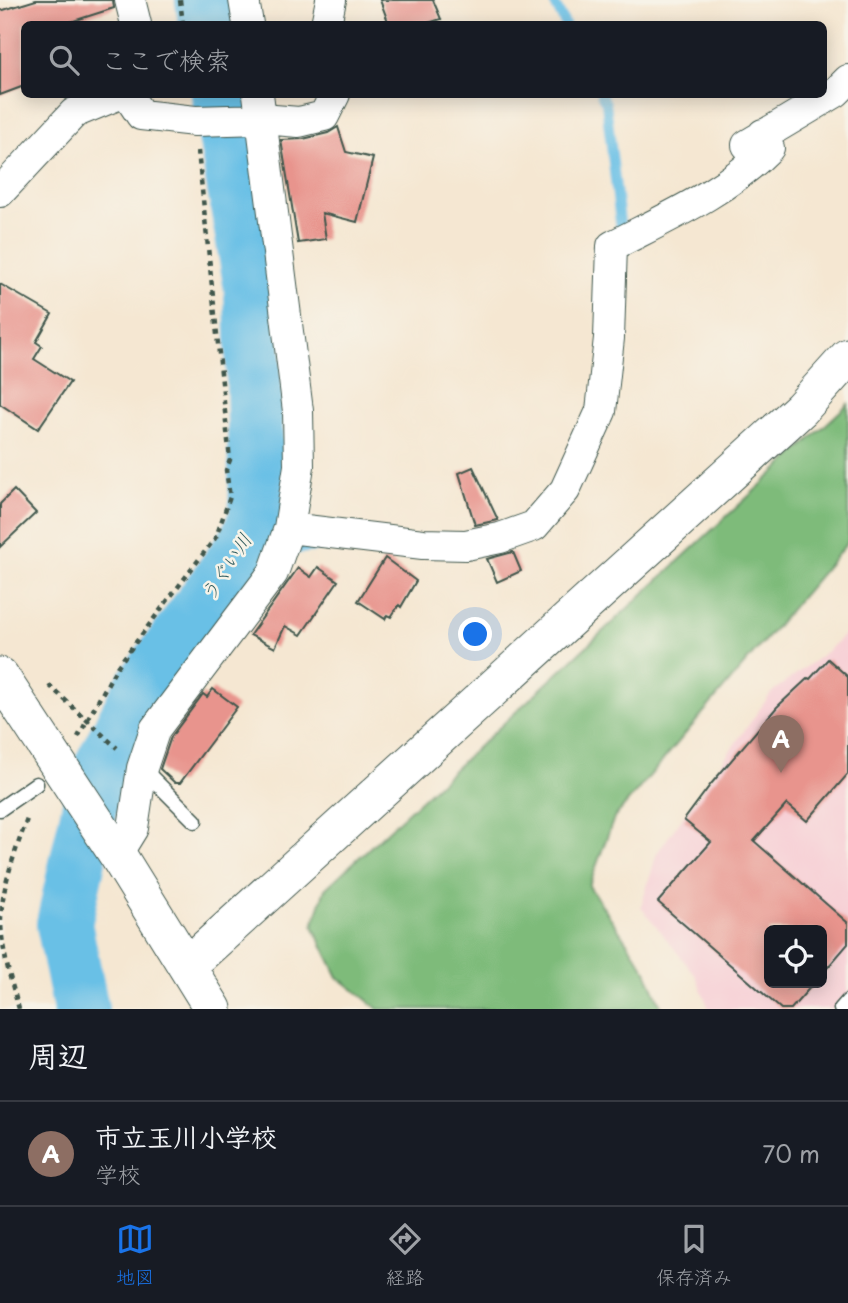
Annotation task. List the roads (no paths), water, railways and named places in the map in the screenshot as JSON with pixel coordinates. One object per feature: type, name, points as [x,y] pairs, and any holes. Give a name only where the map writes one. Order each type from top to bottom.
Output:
[{"type":"street","points":[[130,0],[135,21]]},
{"type":"street","points":[[244,0],[248,21]]},
{"type":"street","points":[[327,21],[331,0]]},
{"type":"street","points":[[738,151],[763,134],[844,93]]},
{"type":"street","points":[[0,192],[75,113],[111,98]]},
{"type":"street","points":[[130,98],[141,116],[195,121],[260,107],[299,122],[324,116],[333,98]]},
{"type":"street","points":[[117,854],[133,828],[142,768],[155,729],[273,573],[289,528],[299,466],[298,411],[260,107]]},
{"type":"street","points":[[289,528],[423,544],[466,545],[500,538],[534,526],[565,490],[601,411],[609,338],[612,246],[681,210],[749,168],[769,148],[763,134]]},
{"type":"street","points":[[187,966],[801,409],[848,357]]},
{"type":"street","points":[[0,676],[47,774],[117,854],[214,1009]]},
{"type":"lane","points":[[142,768],[195,821]]},
{"type":"lane","points":[[0,809],[47,774]]},
{"type":"lane","points":[[841,1009],[848,1001]]},
{"type":"waterway","name":"うぐい川","points":[[203,0],[206,21]]},
{"type":"waterway","points":[[553,0],[564,21]]},
{"type":"waterway","name":"うぐい川","points":[[81,1009],[64,924],[96,777],[141,690],[246,543],[257,517],[252,289],[220,98]]},
{"type":"waterway","points":[[603,98],[621,231],[625,229]]},
{"type":"waterway","points":[[246,543],[272,552],[332,545]]},
{"type":"place","name":"市立玉川小学校","points":[[781,773]]}]
